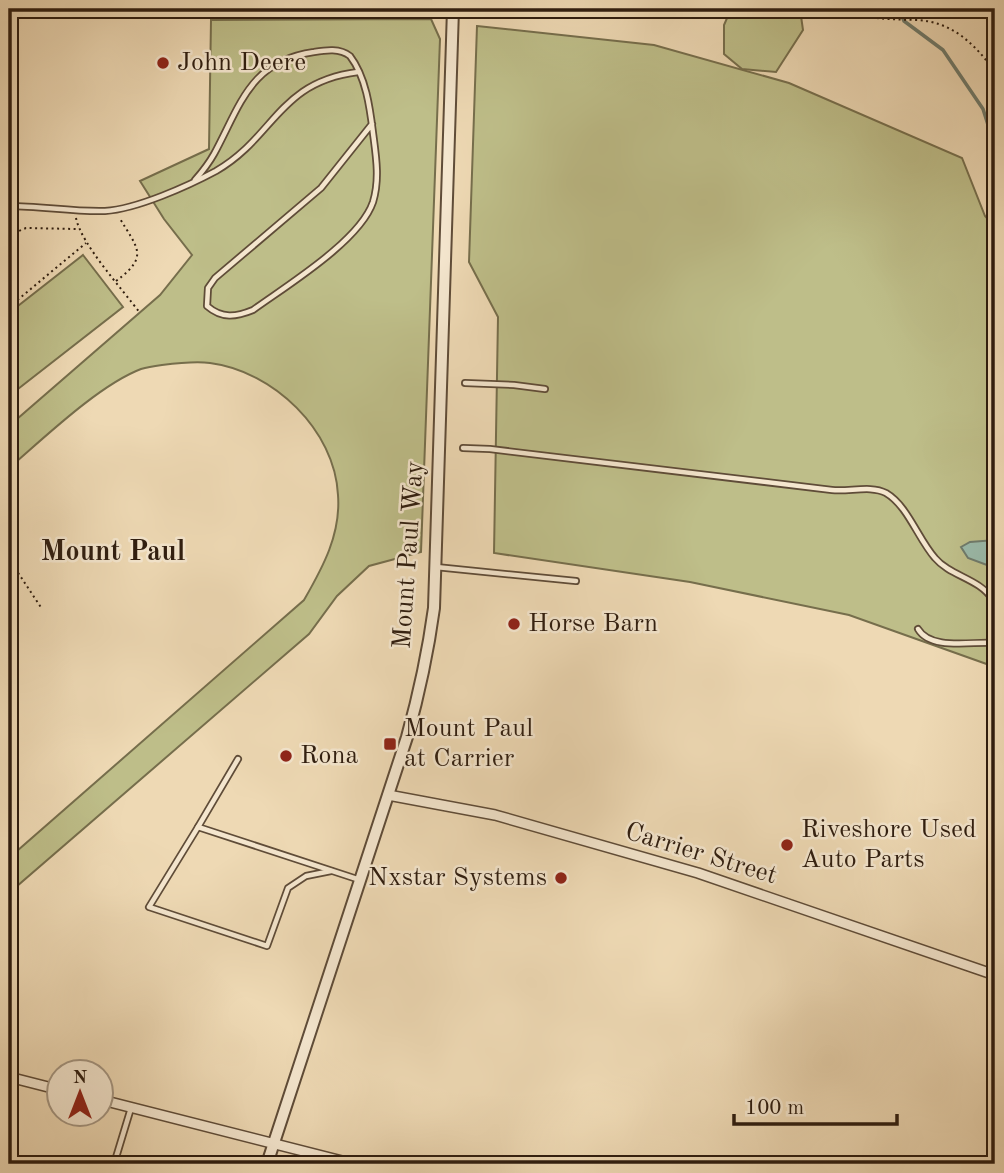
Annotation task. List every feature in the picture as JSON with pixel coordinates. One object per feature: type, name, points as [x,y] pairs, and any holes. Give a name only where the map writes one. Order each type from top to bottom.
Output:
[{"type":"street","name":"Mount Paul Way","points":[[267,1164],[388,795],[421,685],[434,608],[453,9]]},
{"type":"street","name":"Carrier Street","points":[[388,795],[495,815],[698,873],[995,975]]},
{"type":"street","points":[[9,1077],[46,1086]]},
{"type":"street","points":[[116,1103],[354,1164]]},
{"type":"lane","points":[[195,180],[212,157],[251,85],[277,63],[295,55],[334,50],[350,56],[370,103],[377,166],[376,188],[367,215],[355,230],[318,263],[253,310],[241,315],[216,313],[207,306],[208,288],[215,278],[321,188],[372,124]]},
{"type":"lane","points":[[9,206],[115,210],[151,199],[217,170],[232,159],[300,93],[336,75],[358,72]]},
{"type":"lane","points":[[465,383],[545,389]]},
{"type":"lane","points":[[463,448],[832,490],[876,490],[897,503],[934,557],[945,568],[990,596],[994,606],[992,621],[995,636]]},
{"type":"lane","points":[[435,567],[576,581]]},
{"type":"lane","points":[[918,629],[923,637],[935,641],[995,643]]},
{"type":"lane","points":[[238,759],[149,907],[267,946],[288,888],[306,876],[331,871]]},
{"type":"lane","points":[[198,827],[360,880]]},
{"type":"lane","points":[[114,1164],[131,1107]]},
{"type":"path","points":[[845,9],[874,18],[917,20],[956,30],[977,48],[995,72]]},
{"type":"path","points":[[77,210],[78,229],[140,313]]},
{"type":"path","points":[[115,210],[138,254],[137,262],[131,271],[116,281]]},
{"type":"path","points":[[9,234],[35,228],[78,229]]},
{"type":"path","points":[[9,307],[87,243]]},
{"type":"path","points":[[9,559],[42,609]]},
{"type":"green space","points":[[731,9],[800,9],[803,30],[776,72],[742,69],[724,54],[724,25]]},
{"type":"green space","points":[[431,19],[440,39],[421,552],[369,566],[337,596],[309,634],[9,893],[9,858],[304,600],[334,537],[338,495],[326,448],[313,427],[296,408],[277,391],[256,378],[233,368],[210,363],[162,365],[141,369],[125,377],[90,399],[9,468],[9,426],[160,295],[192,255],[164,219],[140,181],[209,149],[211,20]]},
{"type":"green space","points":[[477,26],[654,45],[789,83],[962,158],[985,216],[995,227],[995,667],[849,615],[690,582],[494,553],[498,317],[469,262]]},
{"type":"green space","points":[[83,255],[123,307],[9,396],[9,313]]},
{"type":"shaded area","points":[[995,540],[995,568],[968,558],[961,547],[970,542]]},
{"type":"waterway","points":[[899,9],[904,21],[943,50],[983,109],[995,147]]},
{"type":"place","name":"John Deere","points":[[163,63]]},
{"type":"place","name":"Horse Barn","points":[[514,624]]},
{"type":"place","name":"Mount Paul at Carrier","points":[[390,744]]},
{"type":"place","name":"Rona","points":[[286,756]]},
{"type":"place","name":"Riveshore Used Auto Parts","points":[[787,845]]},
{"type":"place","name":"Nxstar Systems","points":[[561,878]]},
{"type":"district","name":"Mount Paul","points":[[113,553]]}]
